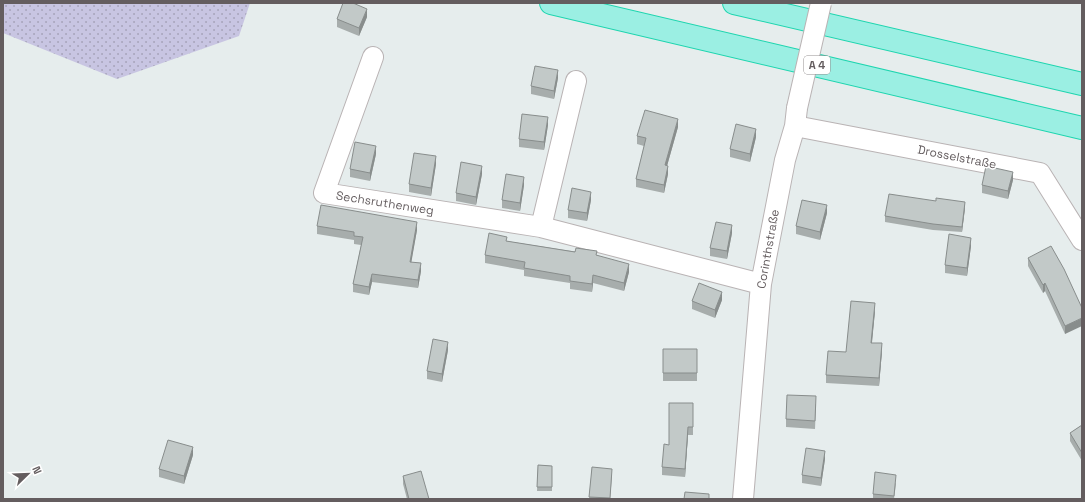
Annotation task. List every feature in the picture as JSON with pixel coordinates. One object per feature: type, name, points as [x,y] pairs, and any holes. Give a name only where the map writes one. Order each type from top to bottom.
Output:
[{"type":"highway","name":"A 4","points":[[551,3],[1082,128]]},
{"type":"highway","points":[[734,3],[1082,84]]},
{"type":"street","name":"Corinthstraße","points":[[743,499],[761,284],[785,160],[822,3]]},
{"type":"street","name":"Sechsruthenweg","points":[[373,57],[324,193],[541,227],[761,284]]},
{"type":"street","points":[[541,227],[576,81]]},
{"type":"street","name":"Drosselstraße","points":[[796,117],[1040,173],[1082,240]]},
{"type":"shaded area","points":[[3,3],[250,3],[239,36],[117,79],[3,33]]},
{"type":"building","points":[[343,3],[353,3],[367,9],[359,28],[337,19]]},
{"type":"building","points":[[535,66],[558,70],[554,91],[531,86]]},
{"type":"building","points":[[645,110],[678,119],[665,165],[668,166],[664,185],[636,179],[646,138],[637,136]]},
{"type":"building","points":[[522,114],[548,117],[544,142],[519,139]]},
{"type":"building","points":[[736,124],[756,129],[750,154],[730,149]]},
{"type":"building","points":[[355,142],[376,146],[370,173],[350,169]]},
{"type":"building","points":[[414,153],[436,156],[431,188],[409,184]]},
{"type":"building","points":[[461,162],[482,166],[476,197],[456,193]]},
{"type":"building","points":[[986,166],[1013,172],[1008,191],[982,185]]},
{"type":"building","points":[[506,174],[524,177],[520,203],[502,200]]},
{"type":"building","points":[[572,188],[591,192],[587,213],[568,210]]},
{"type":"building","points":[[889,194],[936,201],[936,198],[965,202],[962,227],[885,216]]},
{"type":"building","points":[[802,200],[827,205],[820,232],[796,226]]},
{"type":"building","points":[[321,205],[417,222],[410,262],[421,263],[418,280],[372,274],[369,287],[353,284],[363,237],[354,236],[354,232],[317,226]]},
{"type":"building","points":[[716,222],[732,225],[727,251],[710,248]]},
{"type":"building","points":[[489,233],[507,237],[506,241],[575,252],[576,248],[597,251],[596,255],[629,264],[624,283],[593,275],[592,284],[570,281],[570,276],[524,268],[525,262],[485,255]]},
{"type":"building","points":[[949,234],[971,238],[967,268],[945,265]]},
{"type":"building","points":[[1051,246],[1064,269],[1082,308],[1082,318],[1065,326],[1045,283],[1043,285],[1028,258]]},
{"type":"building","points":[[699,283],[722,292],[715,310],[692,301]]},
{"type":"building","points":[[851,301],[875,303],[871,343],[882,343],[879,378],[826,375],[828,351],[846,352]]},
{"type":"building","points":[[433,339],[448,342],[442,374],[427,371]]},
{"type":"building","points":[[663,349],[697,349],[697,373],[663,373]]},
{"type":"building","points":[[787,395],[816,396],[815,421],[786,419]]},
{"type":"building","points":[[669,403],[693,403],[693,427],[688,427],[685,469],[662,467],[664,444],[669,445]]},
{"type":"building","points":[[1082,425],[1082,453],[1070,433]]},
{"type":"building","points":[[168,440],[193,447],[184,476],[159,469]]},
{"type":"building","points":[[806,448],[825,451],[821,478],[802,475]]},
{"type":"building","points":[[538,465],[552,466],[552,487],[537,487]]},
{"type":"building","points":[[592,467],[612,469],[610,498],[589,497]]},
{"type":"building","points":[[421,471],[429,499],[409,499],[403,476]]},
{"type":"building","points":[[875,472],[896,475],[894,496],[873,494]]},
{"type":"building","points":[[685,492],[709,494],[709,499],[684,499]]}]
